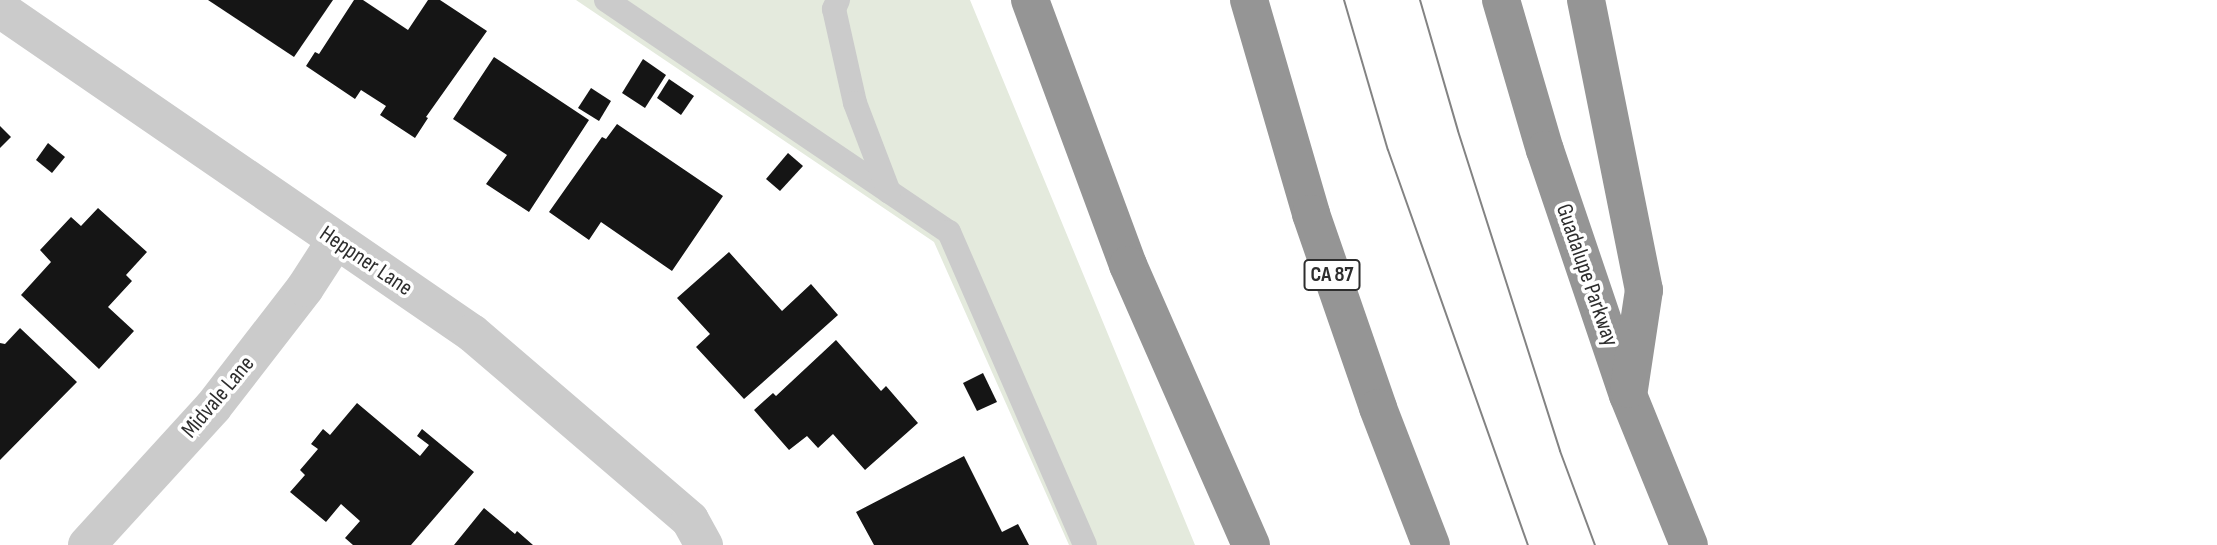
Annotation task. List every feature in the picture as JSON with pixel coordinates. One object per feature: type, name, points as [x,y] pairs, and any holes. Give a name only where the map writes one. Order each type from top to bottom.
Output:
[{"type":"highway","points":[[1030,0],[1128,265],[1251,545]]},
{"type":"highway","name":"CA 87","points":[[1249,0],[1311,214],[1378,408],[1431,545]]},
{"type":"highway","name":"Guadalupe Parkway","points":[[1501,0],[1545,150],[1628,395],[1689,545]]},
{"type":"highway","points":[[1586,0],[1644,290],[1628,395]]},
{"type":"street","name":"Heppner Lane","points":[[0,9],[493,350],[690,520],[704,545]]},
{"type":"street","name":"Midvale Lane","points":[[87,545],[213,407],[305,288],[336,240]]},
{"type":"lane","points":[[606,0],[949,232],[1085,545]]},
{"type":"lane","points":[[838,0],[834,9],[855,103],[890,191]]},
{"type":"shaded area","points":[[576,0],[970,0],[1195,545],[1069,545],[934,242]]},
{"type":"building","points":[[208,0],[333,0],[294,57]]},
{"type":"building","points":[[354,0],[363,0],[408,30],[428,0],[440,0],[487,31],[426,117],[428,118],[415,138],[380,115],[386,106],[361,90],[355,99],[306,66],[315,52],[319,54]]},
{"type":"building","points":[[494,57],[589,120],[529,212],[486,184],[507,155],[453,119]]},
{"type":"building","points":[[643,59],[666,75],[645,108],[622,93]]},
{"type":"building","points":[[669,79],[694,96],[681,115],[657,98]]},
{"type":"building","points":[[591,88],[611,101],[599,121],[578,108]]},
{"type":"building","points":[[617,124],[723,196],[672,271],[601,222],[589,240],[549,212],[602,137],[606,139]]},
{"type":"building","points":[[0,126],[11,137],[0,148]]},
{"type":"building","points":[[48,143],[65,157],[52,173],[36,160]]},
{"type":"building","points":[[788,153],[803,166],[780,191],[766,179]]},
{"type":"building","points":[[98,208],[147,252],[126,275],[132,281],[108,307],[134,331],[99,369],[21,295],[51,262],[40,250],[71,217],[81,226]]},
{"type":"building","points":[[729,252],[782,311],[811,284],[838,315],[744,399],[696,347],[710,334],[677,298]]},
{"type":"building","points":[[20,328],[77,382],[0,460],[0,343],[5,344]]},
{"type":"building","points":[[836,340],[881,391],[886,386],[918,423],[865,470],[833,434],[818,448],[807,436],[789,450],[754,410],[773,393],[776,396]]},
{"type":"building","points":[[983,373],[997,402],[977,411],[963,383]]},
{"type":"building","points":[[357,403],[420,456],[429,445],[417,436],[422,429],[474,472],[411,545],[353,545],[345,538],[360,521],[341,504],[326,522],[290,492],[305,475],[300,470],[318,449],[311,444],[323,429],[330,435]]},
{"type":"building","points":[[964,456],[1002,532],[1018,524],[1029,545],[874,545],[856,512]]},
{"type":"building","points":[[484,508],[515,534],[517,531],[533,545],[454,545]]},
{"type":"tram line","points":[[1344,0],[1388,150],[1528,545]]},
{"type":"tram line","points":[[1420,0],[1458,131],[1560,451],[1595,545]]}]
